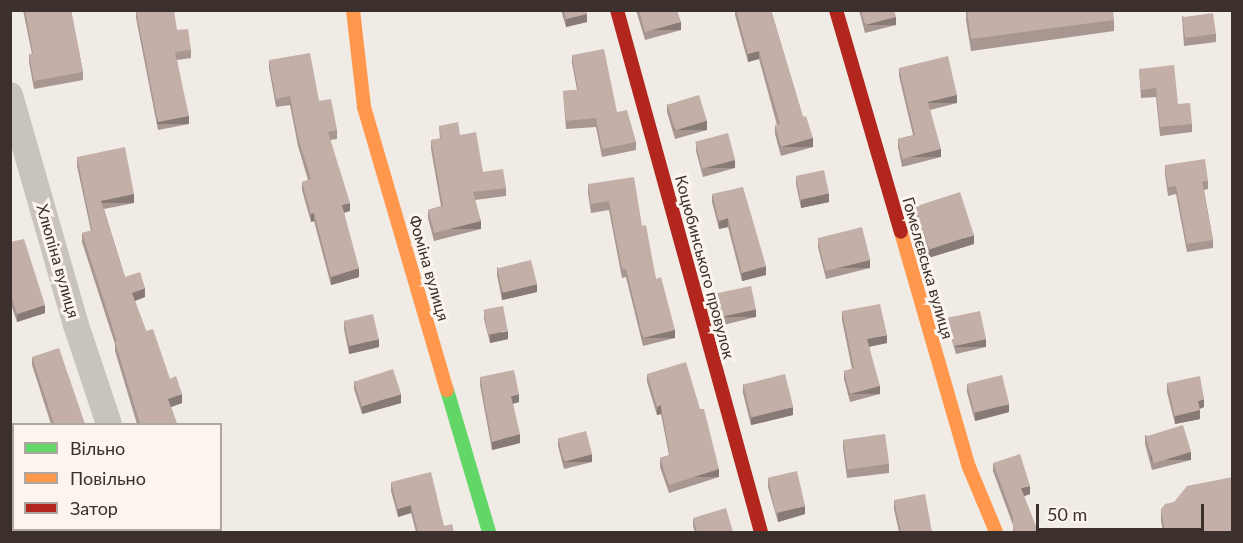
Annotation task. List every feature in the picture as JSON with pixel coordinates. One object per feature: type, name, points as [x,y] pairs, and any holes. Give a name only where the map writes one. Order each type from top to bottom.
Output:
[{"type":"street","name":"Фоміна вулиця","points":[[353,10],[364,107],[489,532]]},
{"type":"street","name":"Коцюбинського провулок","points":[[617,10],[761,532]]},
{"type":"street","name":"Гомелєвська вулиця","points":[[836,10],[969,467],[996,532]]},
{"type":"street","name":"Хлюпіна вулиця","points":[[10,95],[76,325],[109,423]]},
{"type":"building","points":[[25,10],[71,10],[83,72],[34,81],[29,54],[33,53]]},
{"type":"building","points":[[136,10],[174,10],[177,30],[188,29],[191,50],[175,52],[189,116],[158,122]]},
{"type":"building","points":[[564,10],[586,10],[587,14],[566,19]]},
{"type":"building","points":[[639,10],[677,10],[681,22],[645,32]]},
{"type":"building","points":[[736,10],[771,10],[803,117],[806,116],[813,138],[781,147],[775,125],[780,124],[759,51],[748,54]]},
{"type":"building","points":[[861,10],[894,10],[896,17],[865,25]]},
{"type":"building","points":[[967,10],[1113,10],[1114,20],[971,39]]},
{"type":"building","points":[[1213,13],[1216,34],[1185,38],[1182,17]]},
{"type":"building","points":[[604,49],[617,112],[627,110],[636,142],[602,149],[596,118],[566,121],[563,91],[578,90],[572,55]]},
{"type":"building","points":[[310,53],[319,101],[331,99],[337,130],[328,132],[350,203],[342,205],[359,268],[331,277],[314,213],[311,214],[302,182],[311,179],[298,138],[290,96],[276,99],[269,60]]},
{"type":"building","points":[[948,56],[957,95],[928,102],[941,149],[902,159],[898,139],[915,135],[899,68]]},
{"type":"building","points":[[1174,65],[1178,104],[1190,103],[1192,124],[1160,127],[1156,88],[1141,90],[1139,69]]},
{"type":"building","points":[[699,95],[707,121],[675,130],[667,105]]},
{"type":"building","points":[[458,122],[460,135],[476,132],[483,172],[503,169],[506,188],[473,192],[481,221],[434,233],[428,210],[443,206],[431,140],[441,138],[439,126]]},
{"type":"building","points":[[728,133],[735,160],[702,169],[695,142]]},
{"type":"building","points":[[125,147],[134,194],[101,201],[125,277],[140,272],[145,288],[132,293],[146,331],[153,329],[170,379],[176,376],[182,394],[168,399],[177,423],[140,423],[115,342],[117,341],[82,233],[92,230],[77,157]]},
{"type":"building","points":[[1205,159],[1208,181],[1202,182],[1213,240],[1187,244],[1176,186],[1168,187],[1165,165]]},
{"type":"building","points":[[824,170],[829,193],[801,200],[796,176]]},
{"type":"building","points":[[634,177],[642,226],[646,225],[656,279],[661,277],[675,330],[643,338],[626,269],[622,269],[609,201],[591,204],[588,184]]},
{"type":"building","points":[[743,187],[766,266],[742,273],[728,218],[719,221],[712,194]]},
{"type":"building","points":[[960,192],[974,235],[929,249],[915,207]]},
{"type":"building","points":[[862,227],[870,260],[826,271],[817,238]]},
{"type":"building","points":[[24,239],[45,305],[17,314],[10,292],[10,242]]},
{"type":"building","points":[[531,260],[537,284],[503,293],[497,268]]},
{"type":"building","points":[[751,286],[756,309],[722,317],[717,293]]},
{"type":"building","points":[[880,304],[887,335],[867,339],[880,386],[850,394],[844,371],[854,368],[842,311]]},
{"type":"building","points":[[503,306],[508,331],[488,334],[483,310]]},
{"type":"building","points":[[980,311],[986,339],[954,346],[948,318]]},
{"type":"building","points":[[373,314],[379,339],[350,346],[344,321]]},
{"type":"building","points":[[59,348],[85,423],[54,423],[32,357]]},
{"type":"building","points":[[686,362],[700,409],[704,409],[719,469],[669,485],[660,458],[670,455],[661,405],[657,407],[647,374]]},
{"type":"building","points":[[393,369],[401,394],[362,406],[354,382]]},
{"type":"building","points":[[514,370],[519,394],[511,396],[520,434],[492,442],[480,377]]},
{"type":"building","points":[[785,374],[793,407],[752,417],[743,384]]},
{"type":"building","points":[[1002,375],[1009,404],[974,413],[967,384]]},
{"type":"building","points":[[1200,376],[1204,399],[1198,401],[1200,410],[1175,416],[1167,383]]},
{"type":"building","points":[[1183,425],[1191,452],[1154,463],[1146,436]]},
{"type":"building","points":[[586,431],[592,454],[564,462],[558,439]]},
{"type":"building","points":[[885,434],[889,464],[848,470],[843,440]]},
{"type":"building","points":[[1020,454],[1030,486],[1021,488],[1038,532],[1015,532],[1013,529],[1013,517],[993,463]]},
{"type":"building","points":[[797,471],[805,506],[776,513],[768,478]]},
{"type":"building","points":[[431,472],[444,526],[452,524],[454,532],[418,532],[411,505],[398,509],[391,482]]},
{"type":"building","points":[[1233,477],[1233,532],[1165,532],[1161,509],[1165,504],[1174,502],[1187,486]]},
{"type":"building","points":[[925,494],[932,532],[901,532],[894,500]]},
{"type":"building","points":[[726,508],[733,532],[697,532],[693,518]]},
{"type":"building","points":[[41,531],[119,531],[119,532]]},
{"type":"building","points":[[175,531],[211,531],[211,532]]},
{"type":"traffic: fast","points":[[447,390],[489,532]]},
{"type":"traffic: slow","points":[[353,10],[364,107],[447,390]]},
{"type":"traffic: slow","points":[[901,232],[969,467],[996,532]]},
{"type":"traffic: jam","points":[[617,10],[761,532]]},
{"type":"traffic: jam","points":[[836,10],[901,232]]}]
